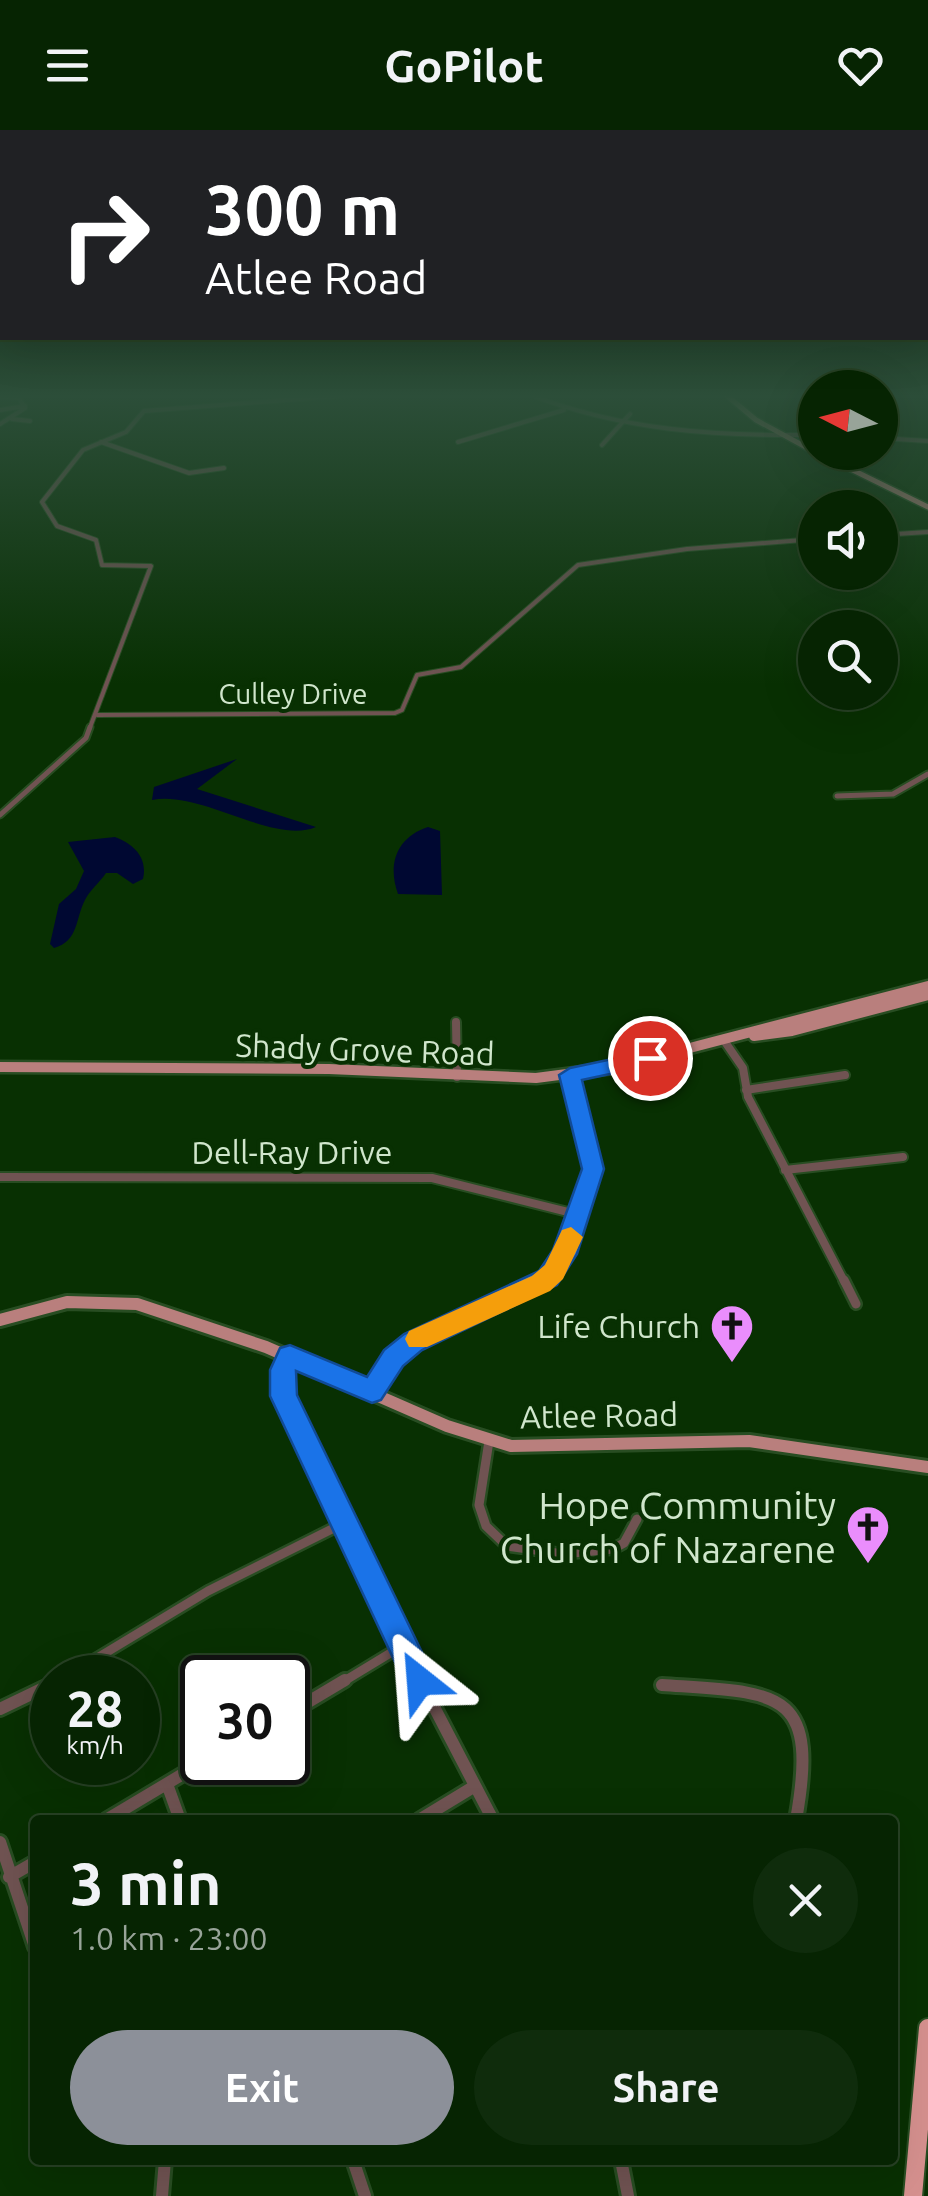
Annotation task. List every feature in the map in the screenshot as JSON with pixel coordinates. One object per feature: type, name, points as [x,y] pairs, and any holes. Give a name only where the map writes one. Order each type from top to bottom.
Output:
[{"type":"highway","points":[[912,2196],[928,2028]]},
{"type":"main road","points":[[900,490],[927,503]]},
{"type":"main road","name":"Shady Grove Road","points":[[909,995],[928,986]]},
{"type":"main road","name":"Shady Grove Road","points":[[0,1066],[329,1069],[457,1077],[570,1075],[613,1068],[909,995],[928,994]]},
{"type":"main road","name":"Atlee Road","points":[[0,1320],[67,1302],[121,1301],[162,1310],[290,1356],[488,1441],[536,1448],[749,1441],[928,1467]]},
{"type":"street","points":[[0,815],[76,751],[97,715],[151,566],[103,566],[97,541],[57,526],[42,498],[50,490]]},
{"type":"street","points":[[898,534],[928,532]]},
{"type":"street","name":"Culley Drive","points":[[97,715],[395,714],[402,710],[416,674],[461,667],[572,568],[663,553],[798,541]]},
{"type":"street","points":[[837,796],[893,794],[928,774]]},
{"type":"street","points":[[456,1022],[457,1077]]},
{"type":"street","points":[[723,1038],[743,1068],[746,1090],[784,1170],[809,1208],[856,1304]]},
{"type":"street","points":[[372,1391],[393,1358],[413,1342],[548,1278],[561,1262],[592,1180],[593,1159],[570,1075]]},
{"type":"street","points":[[746,1090],[845,1075]]},
{"type":"street","points":[[784,1170],[903,1157]]},
{"type":"street","name":"Dell-Ray Drive","points":[[0,1177],[432,1178],[580,1215]]},
{"type":"street","points":[[290,1356],[283,1370],[284,1396],[402,1646],[490,1815]]},
{"type":"street","points":[[488,1441],[478,1505],[486,1526],[507,1546],[550,1554],[613,1549],[624,1543],[638,1520]]},
{"type":"street","points":[[102,1655],[208,1591],[342,1524]]},
{"type":"street","points":[[310,1701],[402,1646]]},
{"type":"street","points":[[662,1684],[754,1692],[780,1700],[794,1710],[806,1737],[797,1815]]},
{"type":"street","points":[[0,1709],[30,1695]]},
{"type":"street","points":[[114,1815],[180,1776]]},
{"type":"street","points":[[167,1784],[178,1815]]},
{"type":"street","points":[[427,1815],[474,1786]]},
{"type":"street","points":[[0,1842],[30,1933]]},
{"type":"street","points":[[9,1877],[30,1865]]},
{"type":"street","points":[[162,2196],[165,2165]]},
{"type":"street","points":[[354,2165],[365,2196]]},
{"type":"street","points":[[622,2165],[628,2196]]},
{"type":"water","points":[[237,759],[197,789],[316,827],[299,831],[279,829],[192,803],[152,800],[154,787]]},
{"type":"water","points":[[428,827],[440,831],[442,895],[398,894],[394,872],[397,853],[409,837]]},
{"type":"water","points":[[115,837],[138,853],[143,879],[133,884],[117,873],[106,873],[87,897],[72,935],[54,948],[50,944],[59,904],[76,889],[84,871],[68,842]]},
{"type":"slow traffic","points":[[418,1339],[541,1284],[561,1262],[571,1237]]},
{"type":"place","name":"Life Church","points":[[732,1364]]},
{"type":"place","name":"Hope Community Church of Nazarene","points":[[868,1565]]},
{"type":"route","points":[[420,1681],[284,1396],[286,1361],[290,1356],[372,1391],[393,1358],[413,1342],[541,1284],[554,1272],[564,1254],[592,1180],[591,1148],[570,1075],[650,1058]]}]
